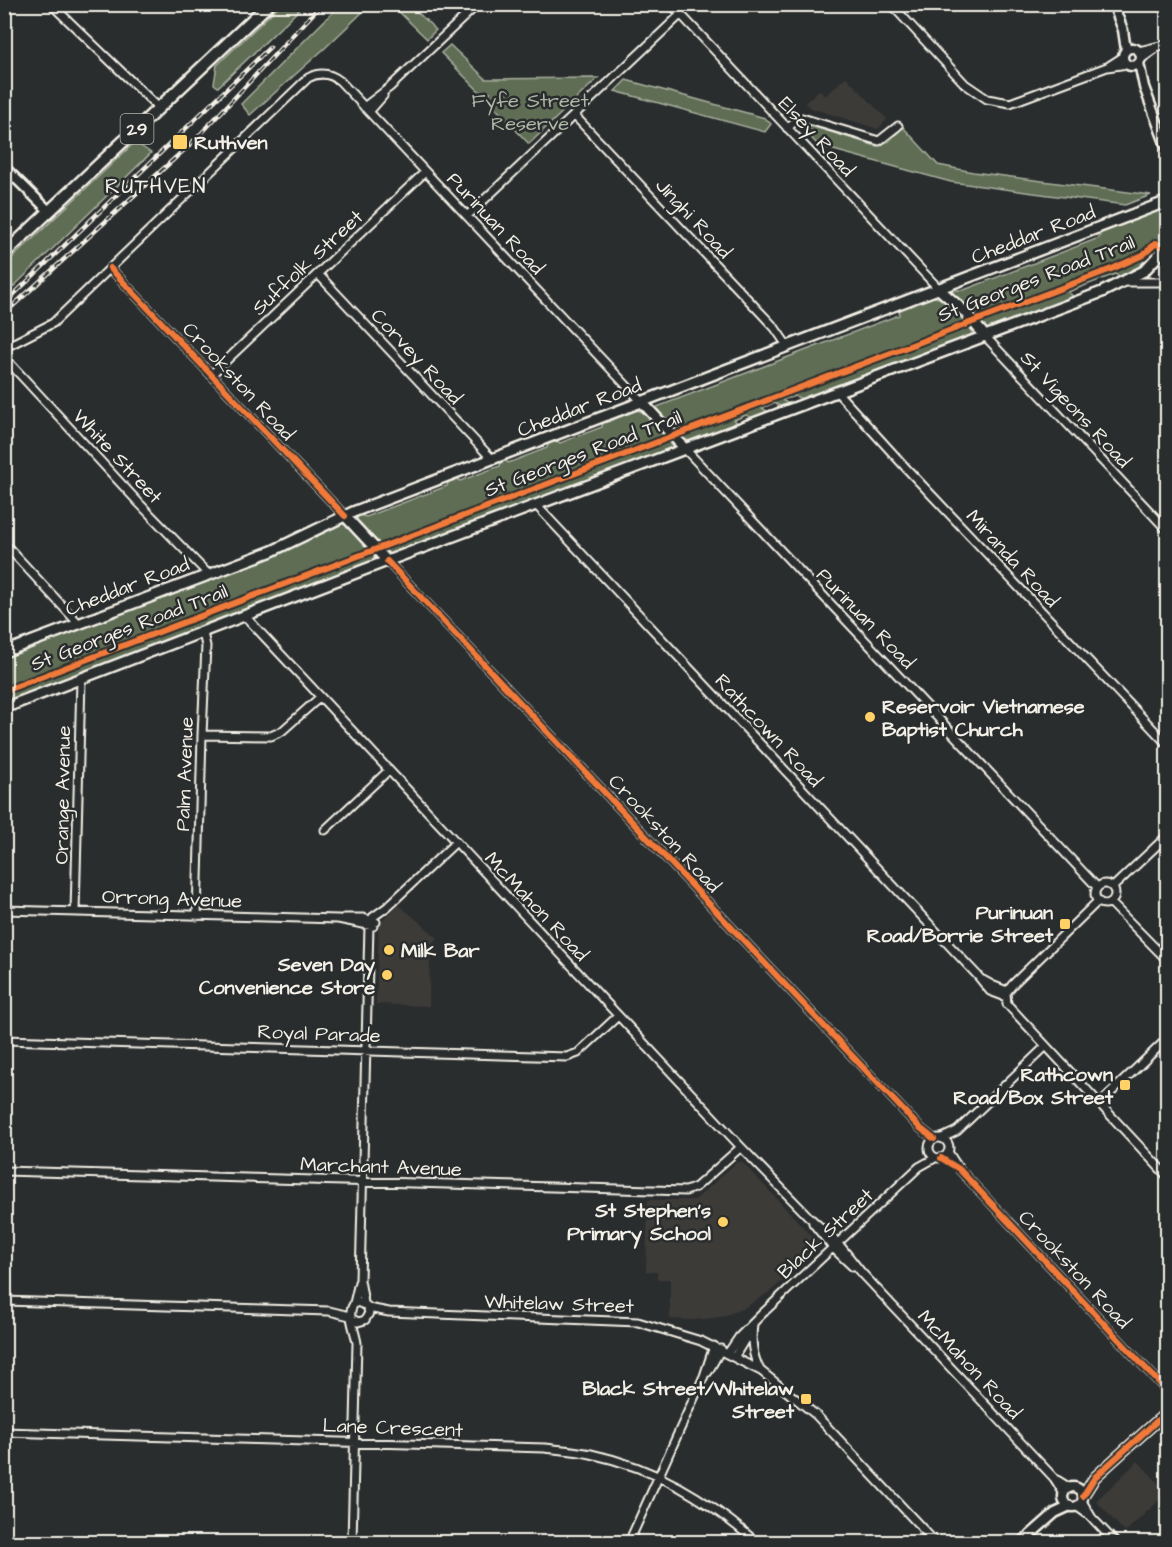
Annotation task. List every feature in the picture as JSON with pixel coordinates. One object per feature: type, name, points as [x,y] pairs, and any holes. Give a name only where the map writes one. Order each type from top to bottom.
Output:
[{"type":"main road","name":"29","points":[[4,254],[268,5]]},
{"type":"main road","name":"Cheddar Road","points":[[4,652],[272,551],[345,516],[492,459],[1167,203]]},
{"type":"main road","points":[[4,708],[1125,282],[1144,271],[1167,244]]},
{"type":"main road","points":[[939,289],[964,311],[984,336]]},
{"type":"main road","points":[[642,402],[686,450]]},
{"type":"main road","points":[[345,516],[387,561]]},
{"type":"street","points":[[51,4],[159,108]]},
{"type":"street","points":[[367,110],[478,4]]},
{"type":"street","name":"Elsey Road","points":[[672,4],[939,289]]},
{"type":"street","points":[[467,216],[677,18],[687,4]]},
{"type":"street","points":[[891,4],[965,84],[987,99],[1010,103],[1167,44]]},
{"type":"street","points":[[1113,4],[1167,151]]},
{"type":"street","name":"Purinuan Road","points":[[110,268],[308,78],[322,74],[337,79],[642,402]]},
{"type":"street","name":"Jinghi Road","points":[[574,115],[776,328],[788,347]]},
{"type":"street","points":[[787,128],[802,118],[879,141],[898,126]]},
{"type":"street","points":[[4,167],[49,211]]},
{"type":"street","name":"Suffolk Street","points":[[211,375],[425,172]]},
{"type":"street","points":[[4,348],[53,323],[110,268]]},
{"type":"street","name":"Crookston Road","points":[[110,268],[345,516]]},
{"type":"street","name":"Corvey Road","points":[[318,274],[492,459]]},
{"type":"street","points":[[1125,282],[1167,282]]},
{"type":"street","name":"St Vigeons Road","points":[[984,336],[1167,531]]},
{"type":"street","name":"White Street","points":[[4,357],[209,575]]},
{"type":"street","name":"Miranda Road","points":[[837,392],[1167,745]]},
{"type":"street","name":"Purinuan Road","points":[[686,450],[1097,887]]},
{"type":"street","name":"Rathcown Road","points":[[537,506],[978,976],[1006,994]]},
{"type":"street","points":[[4,543],[79,624]]},
{"type":"street","name":"Crookston Road","points":[[387,561],[934,1143],[947,1142],[959,1169],[1167,1392]]},
{"type":"street","name":"McMahon Road","points":[[245,616],[455,843],[1068,1492]]},
{"type":"street","name":"Palm Avenue","points":[[197,916],[201,735],[206,646],[202,633]]},
{"type":"street","name":"Orange Avenue","points":[[75,912],[81,679]]},
{"type":"street","points":[[201,735],[270,736],[282,731],[319,698]]},
{"type":"street","points":[[325,830],[388,771]]},
{"type":"street","points":[[1113,887],[1167,836]]},
{"type":"street","points":[[357,1343],[365,1319],[366,1306],[360,1280],[372,926],[387,907],[455,843]]},
{"type":"street","points":[[1097,902],[1094,893],[1097,887],[1105,884],[1113,887]]},
{"type":"street","points":[[1097,902],[1111,903],[1115,898],[1113,887]]},
{"type":"street","points":[[1097,902],[1015,982],[1006,994],[1009,1008],[1167,1177]]},
{"type":"street","points":[[1111,903],[1167,961]]},
{"type":"street","name":"Orrong Avenue","points":[[4,910],[338,920],[351,917],[372,926]]},
{"type":"street","name":"Royal Parade","points":[[4,1040],[567,1057],[578,1053],[618,1016]]},
{"type":"street","points":[[1099,1104],[1167,1038]]},
{"type":"street","points":[[938,1158],[934,1143],[957,1131],[1045,1047]]},
{"type":"street","points":[[949,1149],[957,1131]]},
{"type":"street","name":"Black Street","points":[[629,1542],[704,1376],[724,1351],[919,1167],[934,1143]]},
{"type":"street","name":"Marchant Avenue","points":[[4,1171],[686,1191],[696,1187],[741,1147]]},
{"type":"street","name":"Black Street","points":[[919,1167],[938,1158],[949,1149]]},
{"type":"street","name":"Crookston Road","points":[[938,1158],[959,1169]]},
{"type":"street","points":[[352,1542],[357,1343],[351,1317],[352,1305],[360,1280]]},
{"type":"street","points":[[4,1301],[329,1311],[351,1317],[358,1322],[365,1319]]},
{"type":"street","points":[[329,1311],[352,1305]]},
{"type":"street","name":"Whitelaw Street","points":[[352,1305],[388,1312],[638,1322],[701,1341],[761,1371],[816,1415],[935,1542]]},
{"type":"street","name":"Whitelaw Street","points":[[365,1319],[388,1312]]},
{"type":"street","points":[[753,1323],[751,1342],[761,1371]]},
{"type":"street","points":[[1022,1542],[1055,1513],[1078,1502],[1095,1478],[1167,1411]]},
{"type":"street","name":"Lane Crescent","points":[[4,1432],[545,1448],[590,1454],[659,1476],[726,1516],[756,1542]]},
{"type":"street","points":[[1055,1513],[1068,1492],[1095,1478]]},
{"type":"street","points":[[1068,1492],[1080,1491],[1078,1502]]},
{"type":"street","points":[[1068,1492],[1065,1503],[1078,1502]]},
{"type":"street","points":[[1078,1502],[1115,1542]]},
{"type":"shaded area","points":[[846,77],[887,119],[878,129],[811,108],[805,103],[819,90],[825,96]]},
{"type":"shaded area","points":[[399,905],[438,938],[430,945],[429,1006],[376,1004],[379,924]]},
{"type":"shaded area","name":"St Stephen's Primary School","points":[[737,1162],[742,1162],[818,1243],[818,1249],[771,1291],[744,1308],[721,1317],[693,1320],[670,1319],[670,1279],[657,1279],[657,1272],[646,1272],[648,1200],[695,1200]]},
{"type":"shaded area","points":[[1138,1461],[1167,1493],[1125,1532],[1096,1501]]},
{"type":"green space","points":[[281,4],[304,5],[218,87],[214,84],[217,65]]},
{"type":"green space","points":[[340,5],[370,5],[250,115],[241,104]]},
{"type":"green space","points":[[392,5],[410,5],[436,30],[427,39]]},
{"type":"green space","name":"Fyfe Street Reserve","points":[[450,45],[486,79],[598,78],[529,144],[486,98],[490,92],[480,92],[441,53]]},
{"type":"green space","points":[[626,80],[765,118],[771,124],[765,132],[615,91]]},
{"type":"green space","points":[[801,123],[876,146],[889,141],[903,127],[938,165],[973,172],[1151,195],[1125,205],[951,182],[819,146],[799,125]]},
{"type":"green space","points":[[135,142],[151,153],[5,295],[5,265]]},
{"type":"green space","points":[[1163,205],[1165,231],[1159,249],[1145,264],[1124,279],[1115,274],[1068,292],[1074,297],[987,330],[952,293],[953,290],[964,290],[1099,238],[1101,232],[1152,213]]},
{"type":"green space","points":[[931,297],[944,300],[957,309],[970,328],[972,334],[969,338],[804,400],[795,396],[782,400],[790,405],[784,408],[774,403],[762,408],[770,413],[754,419],[746,415],[734,420],[740,424],[692,442],[682,438],[654,408],[899,315],[900,309]]},
{"type":"green space","points":[[635,410],[646,414],[658,425],[668,438],[672,449],[392,556],[381,548],[356,520],[359,515],[366,517],[447,486],[449,480],[455,478],[460,481],[500,466],[504,459],[508,463],[547,448],[549,442],[555,440],[560,443],[602,427],[603,422]]},
{"type":"green space","points":[[339,524],[346,524],[374,554],[373,563],[5,703],[5,657],[269,556]]},
{"type":"railway","points":[[4,314],[196,139],[322,4]]},
{"type":"railway","points":[[7,301],[270,47]]},
{"type":"cycle path","name":"St Georges Road Trail","points":[[4,691],[1114,268],[1143,255],[1156,243],[1168,249]]},
{"type":"cycle path","points":[[110,268],[345,516]]},
{"type":"cycle path","points":[[387,561],[919,1127],[934,1139]]},
{"type":"cycle path","points":[[941,1158],[959,1169],[1168,1392]]},
{"type":"cycle path","points":[[1083,1496],[1095,1477],[1168,1411]]},
{"type":"place","name":"Ruthven","points":[[180,142]]},
{"type":"place","name":"Reservoir Vietnamese Baptist Church","points":[[870,717]]},
{"type":"place","name":"Purinuan Road/Borrie Street","points":[[1065,924]]},
{"type":"place","name":"Milk Bar","points":[[389,950]]},
{"type":"place","name":"Seven Day Convenience Store","points":[[387,975]]},
{"type":"place","name":"Rathcown Road/Box Street","points":[[1125,1085]]},
{"type":"place","name":"St Stephen's Primary School","points":[[723,1222]]},
{"type":"place","name":"Black Street/Whitelaw Street","points":[[806,1399]]},
{"type":"district","name":"RUTHVEN","points":[[156,186]]}]
